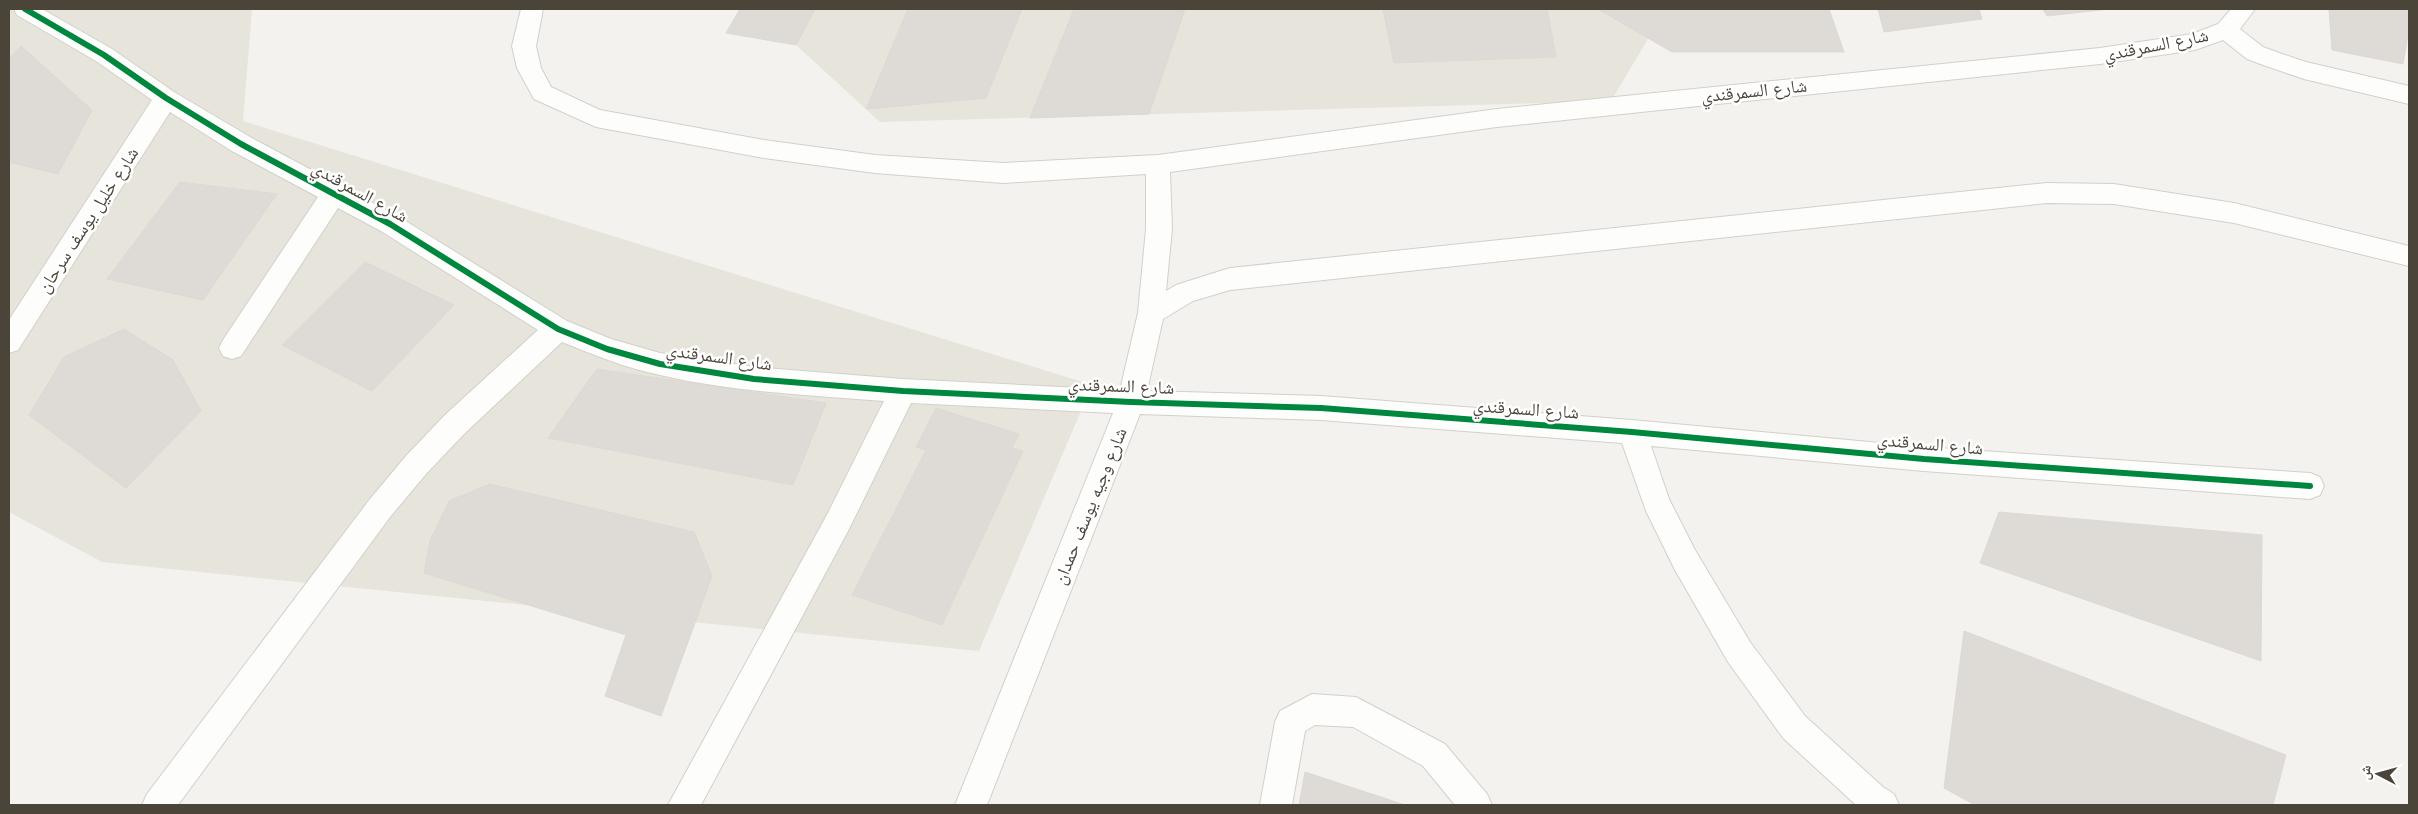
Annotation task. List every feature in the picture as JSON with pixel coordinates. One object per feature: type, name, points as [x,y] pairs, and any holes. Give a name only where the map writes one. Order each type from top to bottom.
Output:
[{"type":"street","name":"شارع السمرقندي","points":[[25,9],[104,54],[166,98],[241,144],[390,224],[558,330],[607,349],[660,364],[754,379],[903,390],[1131,402],[1321,408],[1632,432],[1924,459],[2310,486]]},
{"type":"street","name":"شارع السمرقندي","points":[[532,9],[524,46],[529,68],[542,93],[596,118],[764,149],[875,164],[1003,173],[1158,164],[1497,118],[2100,56],[2195,42],[2226,30],[2244,9]]},
{"type":"street","points":[[2226,30],[2255,53],[2274,60],[2304,70],[2409,95]]},
{"type":"street","name":"شارع خليل يوسف سرحان","points":[[9,342],[166,98]]},
{"type":"street","name":"شارع وجيه يوسف حمدان","points":[[971,805],[1131,402],[1150,313],[1159,229],[1158,164]]},
{"type":"street","points":[[1150,313],[1185,293],[1230,279],[2047,193],[2114,194],[2225,211],[2409,256]]},
{"type":"street","points":[[232,348],[333,195]]},
{"type":"street","points":[[158,805],[380,508],[416,465],[455,424],[558,330]]},
{"type":"street","points":[[684,805],[838,522],[903,390]]},
{"type":"street","points":[[1632,432],[1660,510],[1685,560],[1739,652],[1794,726],[1872,798],[1883,805]]},
{"type":"street","points":[[1276,805],[1292,722],[1312,709],[1356,712],[1434,755],[1476,805]]},
{"type":"shaded area","points":[[9,9],[252,9],[243,121],[1092,385],[979,651],[102,562],[9,512]]},
{"type":"shaded area","points":[[751,9],[1666,9],[1611,101],[880,122],[796,45]]},
{"type":"building","points":[[740,9],[815,9],[796,45],[726,33]]},
{"type":"building","points":[[908,9],[1022,9],[986,98],[866,109]]},
{"type":"building","points":[[1074,9],[1185,9],[1149,114],[1030,118]]},
{"type":"building","points":[[1383,9],[1547,9],[1556,57],[1394,63]]},
{"type":"building","points":[[1598,9],[1829,9],[1844,52],[1672,52]]},
{"type":"building","points":[[1878,9],[1979,9],[1982,19],[1884,32]]},
{"type":"building","points":[[2043,9],[2109,9],[2047,16]]},
{"type":"building","points":[[2329,9],[2409,9],[2409,28],[2403,64],[2332,50]]},
{"type":"building","points":[[21,46],[92,110],[58,174],[9,162],[9,59]]},
{"type":"building","points":[[180,182],[277,194],[203,300],[107,279]]},
{"type":"building","points":[[365,262],[454,305],[372,391],[282,345]]},
{"type":"building","points":[[124,329],[173,360],[201,411],[126,488],[29,415],[64,357]]},
{"type":"building","points":[[597,369],[826,403],[793,485],[548,438]]},
{"type":"building","points":[[936,408],[1019,434],[1012,448],[1023,451],[942,625],[852,595],[926,450],[916,447]]},
{"type":"building","points":[[490,484],[694,532],[712,576],[661,716],[605,696],[626,635],[424,573],[430,541],[449,501]]},
{"type":"building","points":[[1999,512],[2262,535],[2261,661],[1980,563]]},
{"type":"building","points":[[1964,631],[2286,755],[2273,805],[1975,805],[1944,788]]},
{"type":"building","points":[[1305,772],[1405,805],[1299,805]]},
{"type":"cycle path","points":[[25,9],[104,55],[166,98],[241,144],[390,224],[558,329],[607,349],[660,364],[754,379],[903,391],[1131,402],[1321,408],[1632,432],[1924,459],[2310,486]]}]
